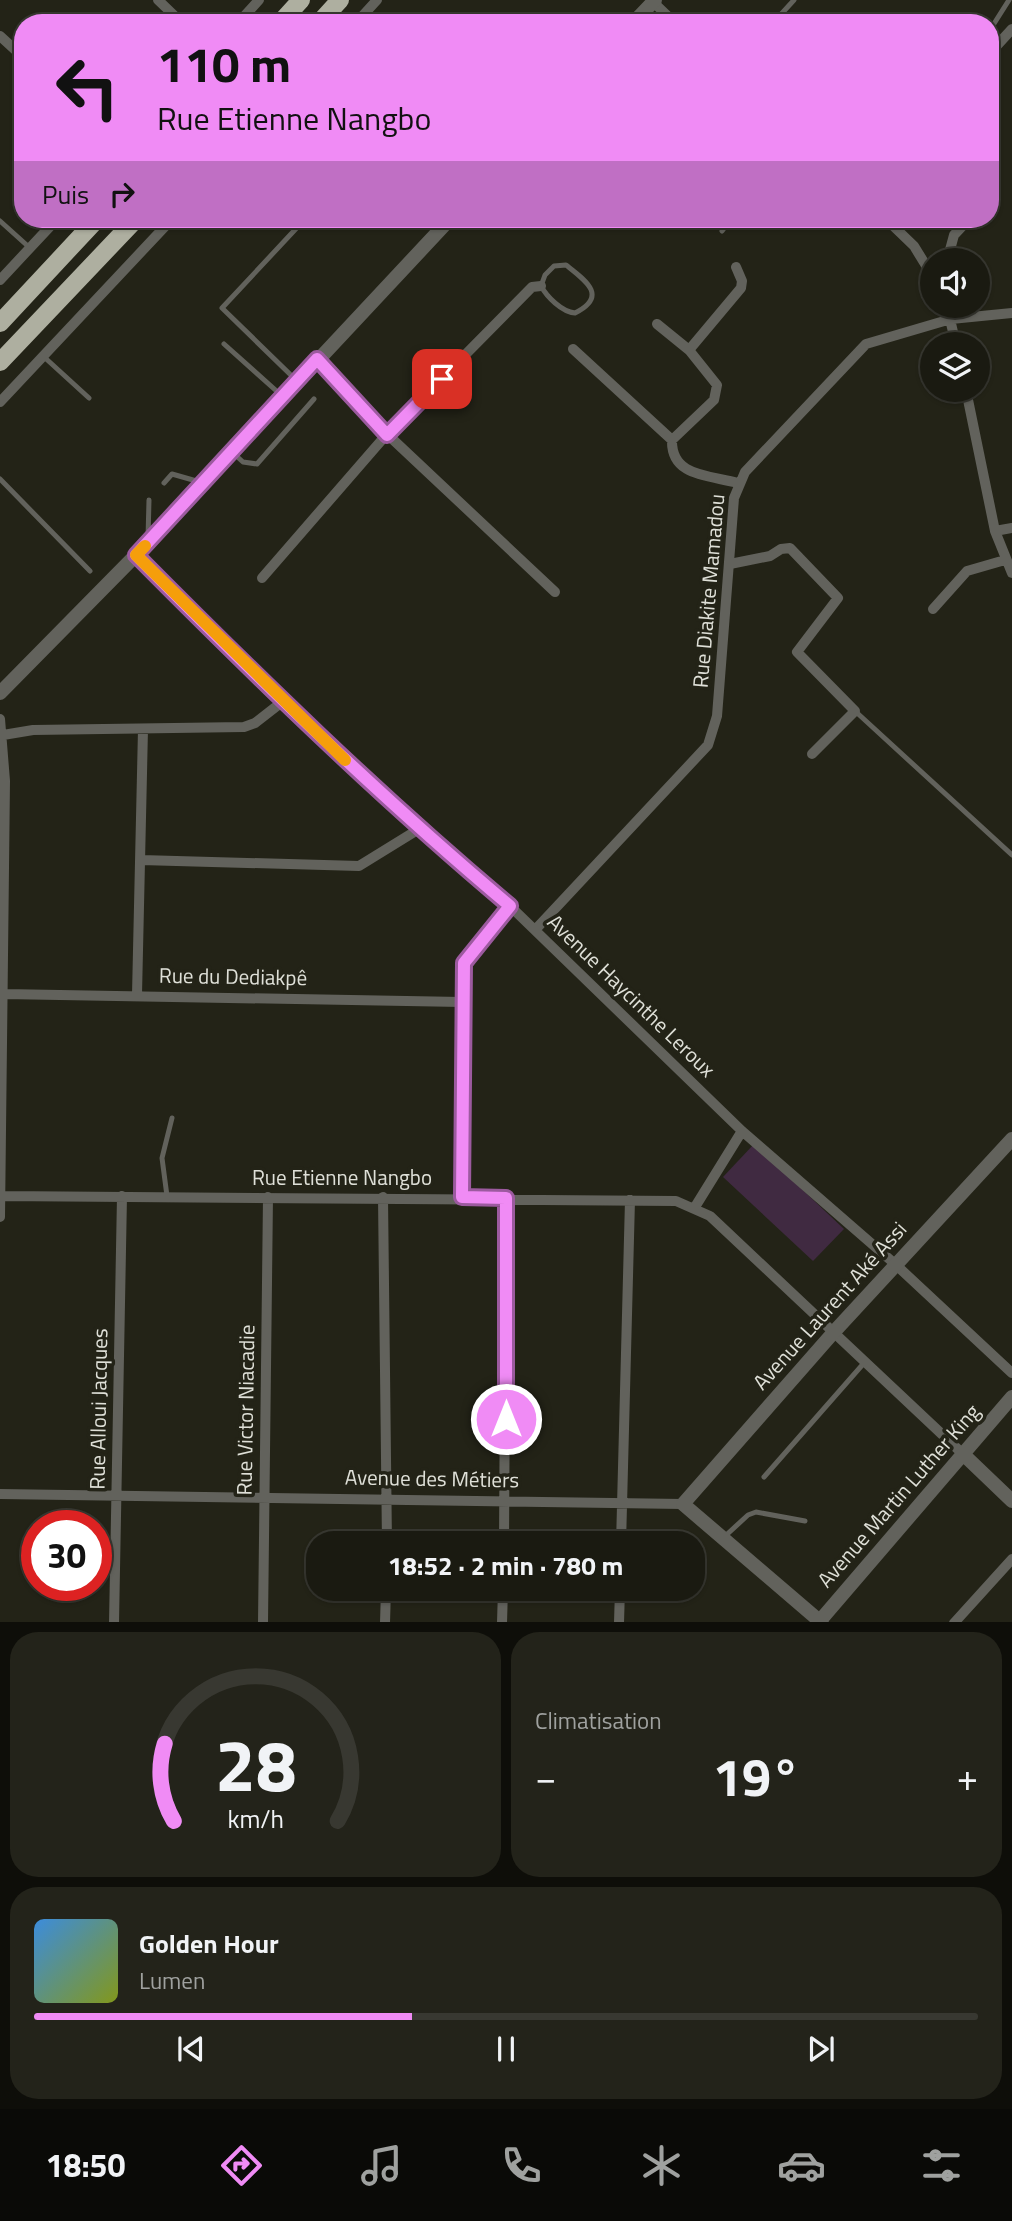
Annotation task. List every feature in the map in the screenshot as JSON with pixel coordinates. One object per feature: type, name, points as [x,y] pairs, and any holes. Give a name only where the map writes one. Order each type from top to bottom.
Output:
[{"type":"highway","points":[[288,14],[301,0]]},
{"type":"highway","points":[[327,14],[340,0]]},
{"type":"highway","points":[[0,323],[89,228]]},
{"type":"highway","points":[[0,362],[127,228]]},
{"type":"street","points":[[158,0],[173,14]]},
{"type":"street","points":[[246,14],[259,0]]},
{"type":"street","points":[[364,14],[377,0]]},
{"type":"street","points":[[642,14],[654,1],[666,14]]},
{"type":"street","points":[[999,43],[1012,29]]},
{"type":"street","points":[[0,36],[14,49]]},
{"type":"street","points":[[0,280],[49,228]]},
{"type":"street","points":[[0,402],[164,228]]},
{"type":"street","points":[[0,693],[136,555],[441,228]]},
{"type":"street","points":[[895,228],[920,256]]},
{"type":"street","points":[[950,248],[954,235],[961,228]]},
{"type":"street","points":[[689,350],[741,288],[742,281],[736,267]]},
{"type":"street","points":[[262,578],[387,435],[532,287],[541,286]]},
{"type":"street","name":"Rue Diakite Mamadou","points":[[535,930],[708,745],[717,716],[734,498],[745,472],[866,344],[951,319],[1012,313]]},
{"type":"street","points":[[951,319],[954,332]]},
{"type":"street","points":[[657,324],[689,350],[717,385],[717,393],[672,440]]},
{"type":"street","points":[[573,349],[672,440],[674,461],[681,468],[738,484]]},
{"type":"street","points":[[317,359],[387,435],[555,592]]},
{"type":"street","points":[[968,402],[995,531],[1012,573]]},
{"type":"street","points":[[995,531],[1012,528]]},
{"type":"street","points":[[730,564],[770,556],[781,549],[790,548],[838,598],[797,652],[855,711],[812,754]]},
{"type":"street","name":"Avenue Haycinthe Leroux","points":[[136,555],[282,702],[419,829],[510,906],[742,1131],[895,1264],[1012,1373]]},
{"type":"street","points":[[933,609],[967,571],[1005,560]]},
{"type":"street","points":[[3,735],[33,730],[244,727],[256,723],[282,702]]},
{"type":"street","points":[[0,719],[3,735],[4,994],[0,1217]]},
{"type":"street","points":[[137,995],[143,729]]},
{"type":"street","points":[[141,860],[359,866],[419,829]]},
{"type":"street","points":[[462,1197],[464,963],[510,906]]},
{"type":"street","name":"Rue du Dediakpê","points":[[4,994],[462,1002]]},
{"type":"street","points":[[695,1207],[742,1131]]},
{"type":"street","name":"Avenue Laurent Aké Assi","points":[[683,1504],[895,1264],[1012,1139]]},
{"type":"street","name":"Rue Etienne Nangbo","points":[[0,1196],[676,1200],[710,1216],[964,1455]]},
{"type":"street","name":"Rue Alloui Jacques","points":[[114,1622],[122,1196]]},
{"type":"street","name":"Rue Victor Niacadie","points":[[263,1622],[268,1197]]},
{"type":"street","points":[[383,1197],[387,1531]]},
{"type":"street","points":[[505,1531],[506,1198]]},
{"type":"street","points":[[621,1531],[630,1200]]},
{"type":"street","name":"Avenue Martin Luther King","points":[[820,1622],[1012,1397]]},
{"type":"street","points":[[964,1455],[1012,1501]]},
{"type":"street","name":"Avenue des Métiers","points":[[0,1494],[683,1504]]},
{"type":"street","points":[[683,1504],[820,1622]]},
{"type":"street","points":[[954,1622],[1012,1559]]},
{"type":"street","points":[[385,1622],[386,1601]]},
{"type":"street","points":[[502,1622],[503,1601]]},
{"type":"street","points":[[619,1622],[620,1601]]},
{"type":"lane","points":[[781,14],[794,0]]},
{"type":"lane","points":[[999,16],[1009,0]]},
{"type":"lane","points":[[0,221],[30,248]]},
{"type":"lane","points":[[297,228],[222,308],[297,381]]},
{"type":"lane","points":[[554,265],[566,265],[590,285],[593,291],[582,310],[568,313],[545,293],[541,286],[545,275],[554,265]]},
{"type":"lane","points":[[223,344],[283,397]]},
{"type":"lane","points":[[43,356],[89,398]]},
{"type":"lane","points":[[232,452],[243,462],[257,464],[314,400]]},
{"type":"lane","points":[[164,483],[172,474],[203,482]]},
{"type":"lane","points":[[0,478],[90,571]]},
{"type":"lane","points":[[149,500],[149,541]]},
{"type":"lane","points":[[855,711],[1012,855]]},
{"type":"lane","points":[[167,1196],[162,1158],[172,1118]]},
{"type":"lane","points":[[764,1476],[864,1363]]},
{"type":"lane","points":[[723,1538],[748,1515],[756,1512],[805,1521]]},
{"type":"shaded area","points":[[754,1144],[844,1229],[813,1261],[723,1177]]},
{"type":"slow traffic","points":[[145,546],[136,555],[282,702],[345,760]]},
{"type":"route","points":[[442,379],[387,435],[317,359],[136,555],[282,702],[419,829],[510,906],[464,963],[462,1002],[462,1197],[506,1198],[506,1419]]}]
